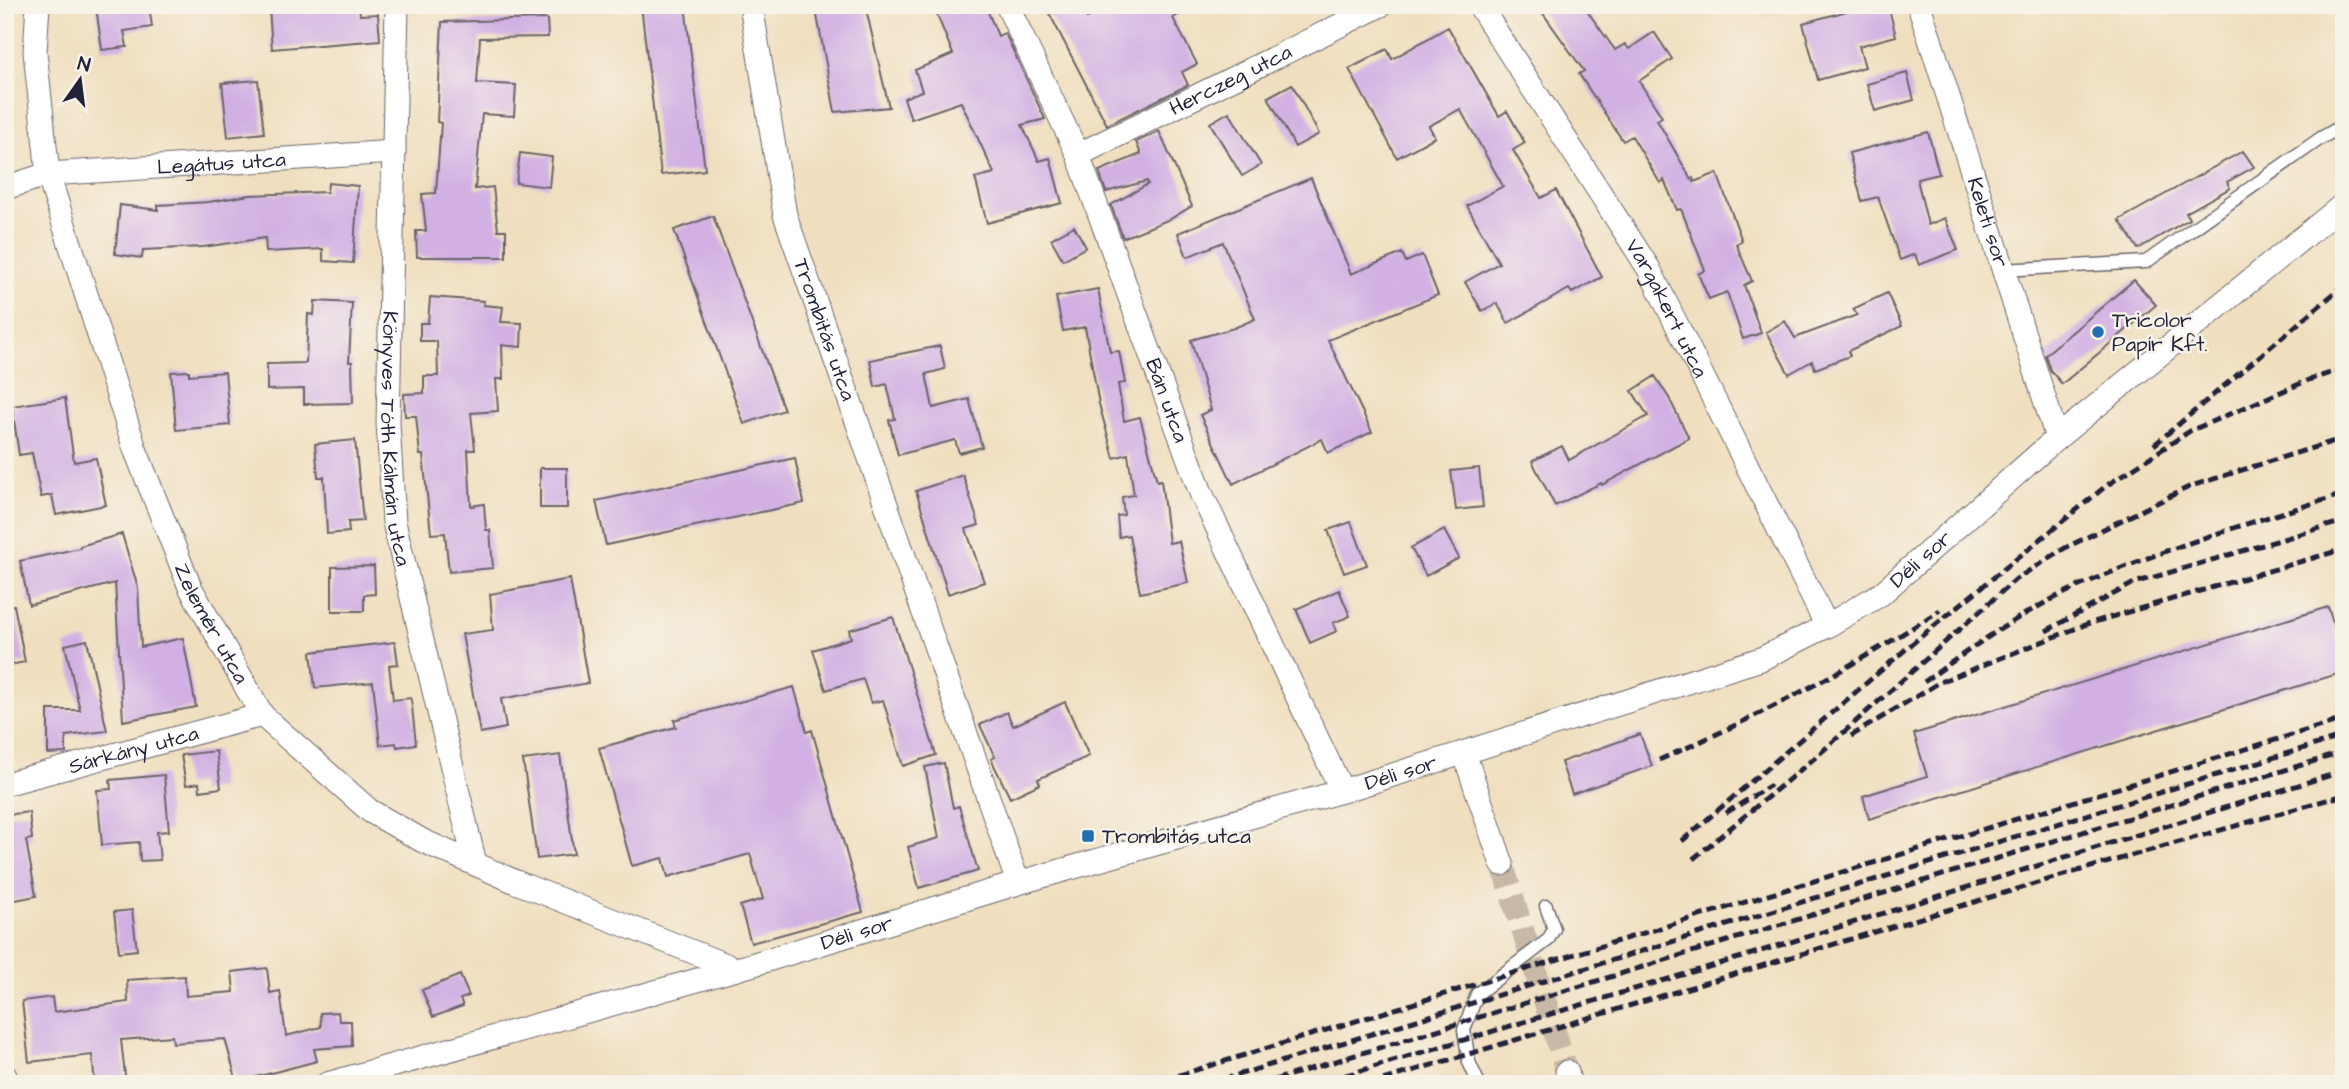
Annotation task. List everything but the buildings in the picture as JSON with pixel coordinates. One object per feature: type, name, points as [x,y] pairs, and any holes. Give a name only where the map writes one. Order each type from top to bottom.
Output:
[{"type":"street","name":"Zelemér utca","points":[[38,5],[35,52],[48,174],[135,449],[190,587],[262,715],[370,811],[423,841],[736,969]]},
{"type":"street","name":"Könyves Tóth Kálmán utca","points":[[397,5],[388,423],[394,522],[475,864]]},
{"type":"street","name":"Trombitás utca","points":[[751,5],[785,215],[1018,883]]},
{"type":"street","name":"Bán utca","points":[[1007,5],[1079,155],[1201,493],[1342,791]]},
{"type":"street","name":"Herczeg utca","points":[[1079,155],[1381,5]]},
{"type":"street","name":"Vargakert utca","points":[[1479,5],[1649,269],[1827,626]]},
{"type":"street","name":"Keleti sor","points":[[1919,5],[2057,438]]},
{"type":"street","name":"Legátus utca","points":[[5,188],[48,174],[394,152]]},
{"type":"street","name":"Déli sor","points":[[327,1084],[736,969],[1018,883],[1342,791],[1761,659],[1827,626],[1881,594],[2057,438],[2344,204]]},
{"type":"street","name":"Sárkány utca","points":[[5,784],[262,715]]},
{"type":"street","points":[[1464,753],[1502,864]]},
{"type":"street","points":[[5,1076],[6,1084]]},
{"type":"lane","points":[[2004,270],[2146,262],[2321,138],[2344,125]]},
{"type":"lane","points":[[1479,1084],[1469,1062],[1464,1030],[1477,994],[1548,940],[1554,929],[1546,905]]},
{"type":"tunnel","points":[[1502,864],[1567,1072]]},
{"type":"railway","points":[[2154,445],[2344,285]]},
{"type":"railway","points":[[1682,841],[1913,643],[2106,486],[2190,431],[2311,379],[2344,369]]},
{"type":"railway","points":[[1693,859],[1817,756],[2016,579],[2065,548],[2191,486],[2344,438]]},
{"type":"railway","points":[[1924,682],[2015,620],[2073,589],[2173,549],[2344,494]]},
{"type":"railway","points":[[2046,631],[2134,583],[2344,521]]},
{"type":"railway","points":[[1851,736],[1940,682],[2087,624],[2344,549]]},
{"type":"railway","points":[[1659,760],[1803,691],[1940,610]]},
{"type":"railway","points":[[1150,1084],[2344,719]]},
{"type":"railway","points":[[1208,1084],[2344,736]]},
{"type":"railway","points":[[1261,1084],[2344,752]]},
{"type":"railway","points":[[1316,1084],[1732,960],[2344,771]]},
{"type":"railway","points":[[1726,813],[1771,785]]},
{"type":"railway","points":[[1369,1084],[2074,872],[2344,795]]},
{"type":"place","name":"Tricolor Papír Kft.","points":[[2098,332]]},
{"type":"place","name":"Trombitás utca","points":[[1088,836]]}]
